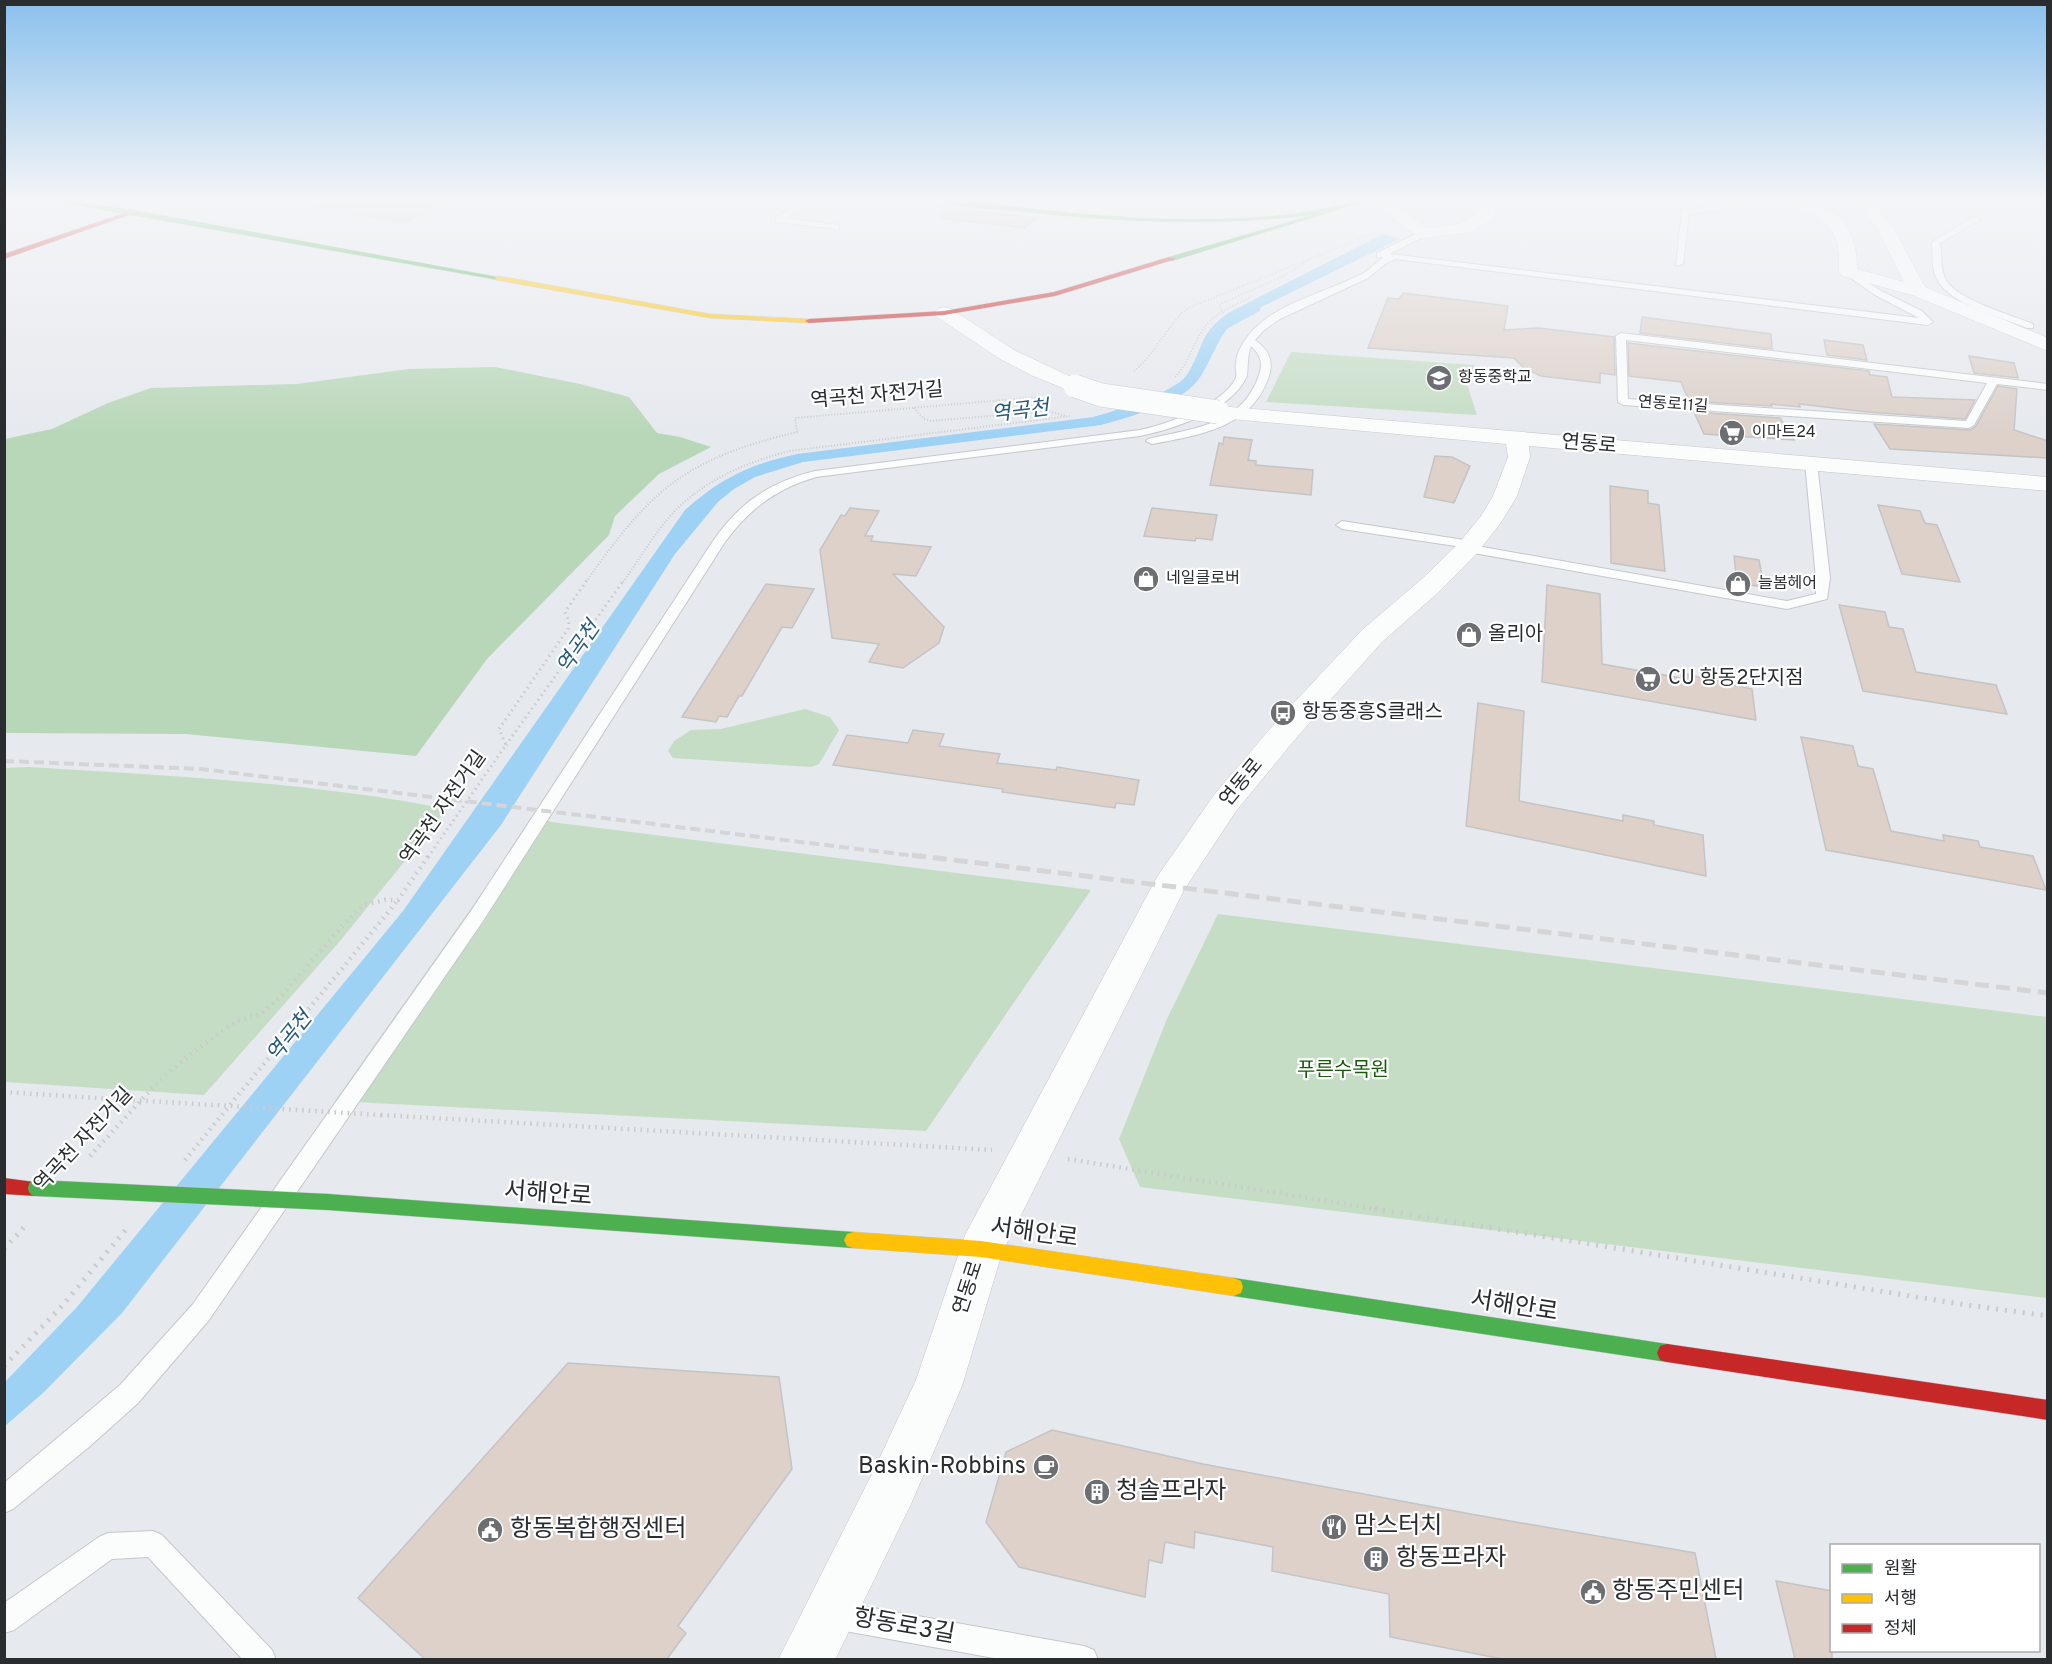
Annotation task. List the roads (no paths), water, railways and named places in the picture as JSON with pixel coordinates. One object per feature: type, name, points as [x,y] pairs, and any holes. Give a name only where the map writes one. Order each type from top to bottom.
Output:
[{"type":"street","points":[[503,279],[711,316],[813,321],[944,313],[1055,294],[1106,279]]},
{"type":"street","points":[[1873,279],[1918,291],[2048,345]]},
{"type":"street","points":[[1912,279],[1918,291]]},
{"type":"street","points":[[944,313],[991,347],[1020,364],[1101,395],[1228,413],[1517,439]]},
{"type":"street","name":"연동로","points":[[806,1659],[831,1614],[938,1386],[981,1249],[1169,886],[1225,803],[1286,730],[1372,636],[1432,584],[1469,546],[1505,496],[1519,457],[1517,439],[2048,484]]},
{"type":"street","name":"서해안로","points":[[4,1186],[328,1202],[981,1249],[2048,1410]]},
{"type":"lane","points":[[4,1500],[129,1394],[201,1312],[477,916],[719,541],[739,514],[768,491],[815,474],[1080,441],[1148,431],[1183,421],[1224,395],[1239,381],[1242,376],[1240,362],[1258,329],[1270,320],[1360,279]]},
{"type":"lane","points":[[1573,279],[1928,322],[1919,313],[1878,293],[1858,279]]},
{"type":"lane","points":[[1941,279],[1943,285],[1955,294],[2030,326]]},
{"type":"lane","name":"연동로11길","points":[[1994,380],[1969,425],[1623,402],[1621,336],[1994,380],[2048,387]]},
{"type":"lane","points":[[1080,441],[1109,446],[1139,444],[1196,431],[1255,398],[1267,364],[1264,352],[1250,341]]},
{"type":"lane","points":[[1342,525],[1787,604],[1822,596],[1823,578],[1810,463]]},
{"type":"lane","points":[[4,1620],[108,1546],[153,1544],[262,1659]]},
{"type":"lane","name":"항동로3길","points":[[831,1614],[1084,1659]]},
{"type":"water","points":[[1295,279],[1319,279],[1235,320],[1219,341],[1207,365],[1191,388],[1154,408],[1101,425],[803,462],[755,477],[734,489],[718,502],[675,554],[501,825],[122,1313],[43,1393],[5,1426],[5,1382],[77,1307],[403,911],[685,510],[711,489],[737,474],[765,462],[797,454],[1093,417],[1143,401],[1169,389],[1186,376],[1212,327],[1230,312]]},
{"type":"waterway","name":"역곡천","points":[[1223,328],[1258,309]]},
{"type":"railway","points":[[4,761],[201,769],[924,857]]},
{"type":"railway","points":[[912,855],[2048,993]]},
{"type":"place","name":"항동중학교","points":[[1439,378]]},
{"type":"place","name":"이마트24","points":[[1732,433]]},
{"type":"place","name":"네일클로버","points":[[1146,579]]},
{"type":"place","name":"늘봄헤어","points":[[1738,584]]},
{"type":"place","name":"올리아","points":[[1469,635]]},
{"type":"place","name":"CU 항동2단지점","points":[[1648,679]]},
{"type":"place","name":"항동중흥S클래스","points":[[1283,713]]},
{"type":"place","name":"Baskin-Robbins","points":[[1046,1467]]},
{"type":"place","name":"청솔프라자","points":[[1097,1492]]},
{"type":"place","name":"맘스터치","points":[[1334,1527]]},
{"type":"place","name":"항동복합행정센터","points":[[490,1530]]},
{"type":"place","name":"항동프라자","points":[[1376,1559]]},
{"type":"place","name":"항동주민센터","points":[[1593,1592]]},
{"type":"park label","name":"푸른수목원","points":[[1343,1071]]}]
